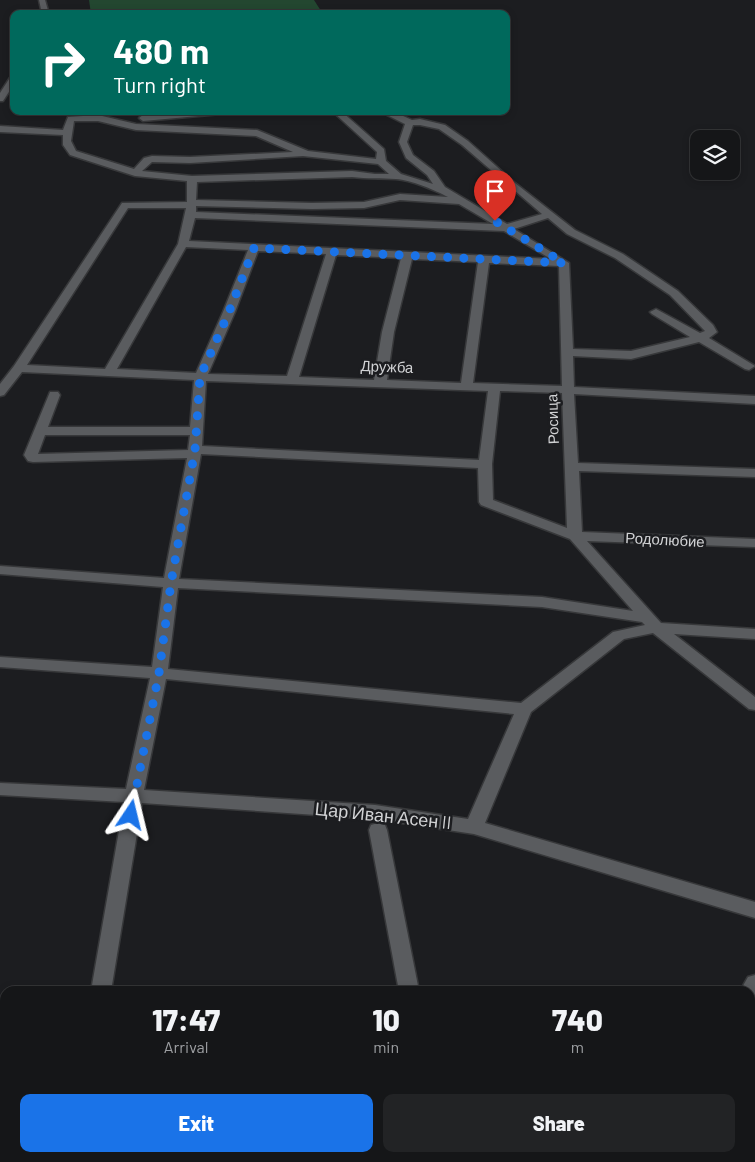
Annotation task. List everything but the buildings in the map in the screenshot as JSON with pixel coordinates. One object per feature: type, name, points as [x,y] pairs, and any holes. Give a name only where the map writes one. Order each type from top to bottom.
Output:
[{"type":"street","points":[[0,99],[10,84]]},
{"type":"street","points":[[118,122],[184,115]]},
{"type":"street","points":[[340,115],[381,151],[381,162]]},
{"type":"street","points":[[394,115],[415,122],[442,127],[465,143],[548,215],[571,232],[619,256],[674,293],[707,325],[711,332],[699,338],[631,355],[568,352]]},
{"type":"street","points":[[306,154],[257,133],[136,127],[102,118],[71,119],[66,132],[70,151],[73,154],[135,173],[192,179],[291,178],[352,174],[374,177],[398,176],[441,189],[564,263]]},
{"type":"street","points":[[415,122],[403,142],[409,156],[431,173],[441,189]]},
{"type":"street","points":[[0,129],[66,132]]},
{"type":"street","points":[[135,173],[147,160],[152,159],[190,160],[306,154],[381,162],[398,176]]},
{"type":"street","points":[[110,371],[183,244],[191,208],[192,179]]},
{"type":"street","points":[[191,208],[356,205],[400,198],[462,201]]},
{"type":"street","points":[[0,392],[19,368],[126,205],[506,228],[548,215]]},
{"type":"street","points":[[183,244],[564,263]]},
{"type":"street","points":[[102,986],[134,796],[159,673],[171,583],[194,452],[200,377],[229,312],[254,248]]},
{"type":"street","points":[[292,380],[332,252]]},
{"type":"street","points":[[380,383],[388,332],[407,256]]},
{"type":"street","points":[[466,386],[484,260]]},
{"type":"street","name":"Росица","points":[[564,263],[575,536]]},
{"type":"street","points":[[656,312],[749,366]]},
{"type":"street","name":"Дружба","points":[[19,368],[110,371],[200,377],[568,390],[755,400]]},
{"type":"street","points":[[494,388],[485,464],[486,502],[575,536],[651,623],[755,705]]},
{"type":"street","points":[[54,395],[31,455],[33,458],[194,452],[485,464]]},
{"type":"street","points":[[40,431],[196,431]]},
{"type":"street","points":[[571,467],[755,473]]},
{"type":"street","name":"Родолюбие","points":[[575,536],[755,544]]},
{"type":"street","points":[[0,570],[171,583],[542,602],[651,623],[755,634]]},
{"type":"street","points":[[474,827],[524,709],[620,635],[651,623]]},
{"type":"street","points":[[0,662],[159,673],[524,709]]},
{"type":"street","name":"Цар Иван Асен II","points":[[0,789],[389,813],[474,827],[755,910]]},
{"type":"street","points":[[378,830],[408,986]]},
{"type":"green space","points":[[89,0],[314,0],[320,10],[90,10]]},
{"type":"route","points":[[131,815],[159,673],[171,583],[195,450],[200,377],[229,312],[254,248],[564,263],[495,221]]}]
